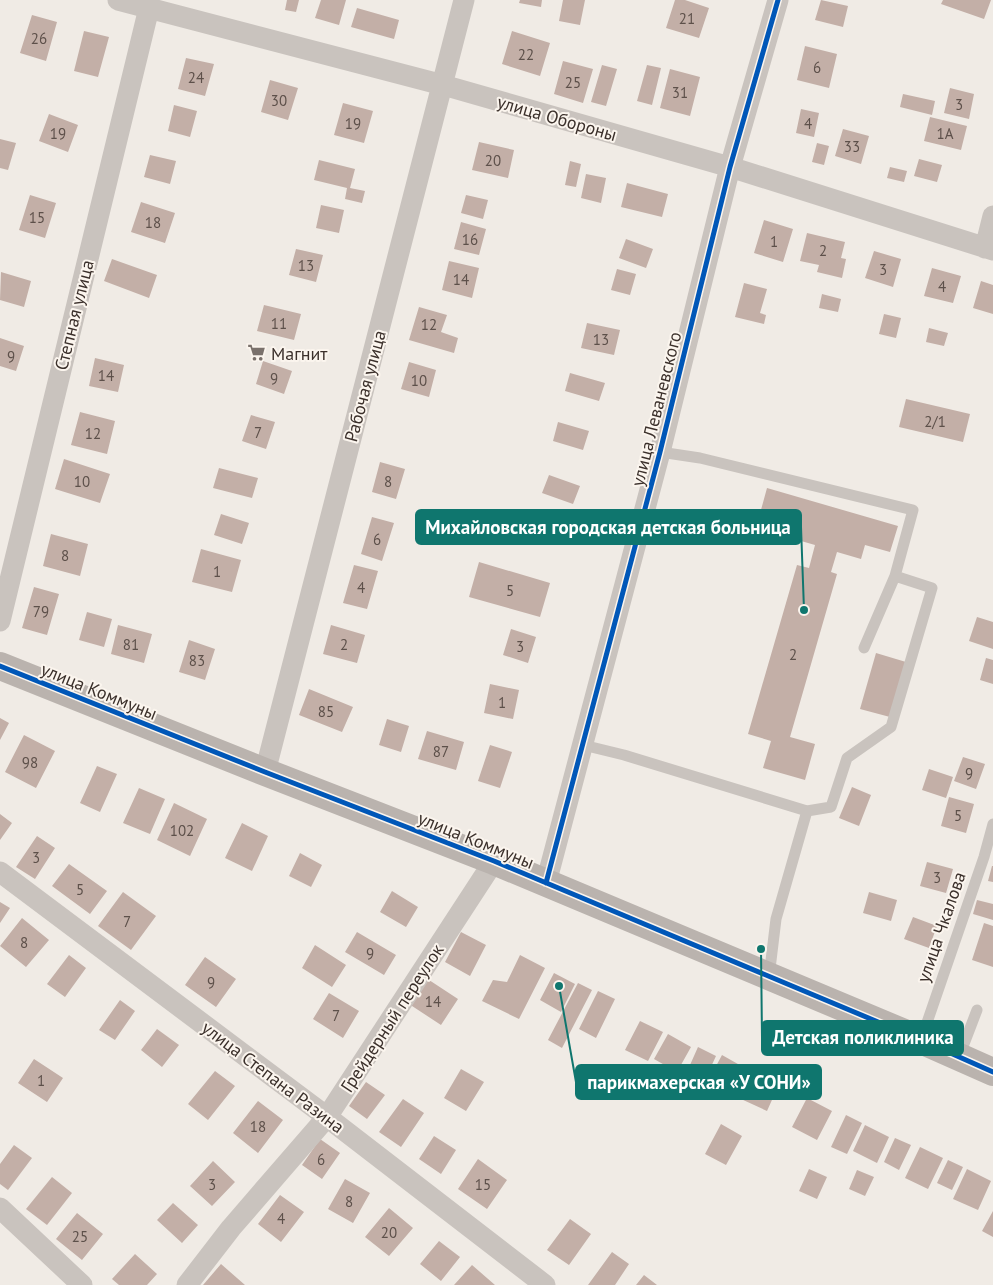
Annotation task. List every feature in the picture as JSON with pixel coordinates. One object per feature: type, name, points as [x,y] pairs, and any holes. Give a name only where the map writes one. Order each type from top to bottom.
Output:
[{"type":"street","name":"улица Обороны","points":[[118,0],[162,7],[730,167],[989,249]]},
{"type":"street","name":"Рабочая улица","points":[[265,772],[464,0]]},
{"type":"street","name":"улица Леваневского","points":[[546,883],[660,452],[730,167],[778,0]]},
{"type":"street","name":"Степная улица","points":[[0,621],[162,7]]},
{"type":"street","points":[[989,249],[993,216]]},
{"type":"street","name":"улица Коммуны","points":[[0,666],[546,883],[993,1072]]},
{"type":"street","name":"Грейдерный переулок","points":[[187,1285],[232,1228],[327,1117],[494,862]]},
{"type":"street","name":"улица Степана Разина","points":[[0,872],[327,1117],[545,1285]]},
{"type":"street","points":[[0,1208],[82,1285]]},
{"type":"lane","points":[[660,452],[700,458],[913,510],[895,576],[864,648]]},
{"type":"lane","points":[[582,745],[624,755],[807,811],[831,807],[847,758],[891,727],[932,588],[895,576]]},
{"type":"lane","points":[[769,977],[776,919],[807,811]]},
{"type":"lane","name":"улица Чкалова","points":[[921,1040],[984,857],[993,824]]},
{"type":"lane","points":[[958,1057],[977,1010]]},
{"type":"building","points":[[287,0],[299,0],[296,12],[285,10]]},
{"type":"building","points":[[321,0],[346,0],[339,25],[315,18]]},
{"type":"building","points":[[520,0],[542,0],[541,7],[519,3]]},
{"type":"building","points":[[563,0],[585,0],[580,25],[559,21]]},
{"type":"building","points":[[675,0],[685,0],[709,8],[699,38],[666,28]]},
{"type":"building","points":[[821,0],[848,6],[843,27],[815,20]]},
{"type":"building","points":[[943,0],[991,0],[984,19],[941,4]]},
{"type":"building","points":[[357,8],[399,20],[394,39],[351,27]]},
{"type":"building","points":[[32,15],[57,22],[46,61],[20,53]]},
{"type":"building","points":[[84,31],[109,37],[98,77],[74,71]]},
{"type":"building","points":[[512,31],[550,43],[540,76],[502,64]]},
{"type":"building","points":[[805,46],[837,54],[829,88],[797,80]]},
{"type":"building","points":[[186,58],[214,64],[205,96],[178,89]]},
{"type":"building","points":[[563,61],[593,69],[583,103],[554,94]]},
{"type":"building","points":[[602,65],[617,69],[606,106],[591,102]]},
{"type":"building","points":[[647,65],[661,68],[652,105],[637,101]]},
{"type":"building","points":[[670,69],[700,77],[690,116],[660,108]]},
{"type":"building","points":[[270,80],[298,88],[288,120],[261,112]]},
{"type":"building","points":[[950,88],[974,94],[969,119],[944,113]]},
{"type":"building","points":[[903,94],[935,101],[932,115],[900,107]]},
{"type":"building","points":[[343,103],[373,111],[364,143],[334,135]]},
{"type":"building","points":[[174,105],[197,111],[190,137],[168,131]]},
{"type":"building","points":[[801,109],[819,113],[814,137],[796,133]]},
{"type":"building","points":[[49,114],[78,125],[68,152],[39,141]]},
{"type":"building","points":[[930,117],[967,126],[961,150],[924,141]]},
{"type":"building","points":[[843,129],[869,136],[861,164],[835,156]]},
{"type":"building","points":[[0,139],[16,143],[8,170],[0,168]]},
{"type":"building","points":[[479,142],[514,150],[508,178],[472,170]]},
{"type":"building","points":[[817,143],[829,146],[824,165],[812,162]]},
{"type":"building","points":[[150,155],[176,161],[170,184],[144,177]]},
{"type":"building","points":[[919,159],[942,165],[937,182],[914,176]]},
{"type":"building","points":[[319,160],[355,169],[350,188],[365,191],[362,203],[345,199],[347,188],[314,180]]},
{"type":"building","points":[[570,161],[581,164],[576,187],[565,185]]},
{"type":"building","points":[[890,167],[907,171],[904,182],[887,178]]},
{"type":"building","points":[[586,174],[606,178],[601,203],[581,198]]},
{"type":"building","points":[[627,183],[668,194],[662,217],[621,207]]},
{"type":"building","points":[[30,195],[56,203],[45,238],[19,230]]},
{"type":"building","points":[[466,195],[488,200],[483,219],[461,213]]},
{"type":"building","points":[[141,202],[175,213],[165,243],[131,232]]},
{"type":"building","points":[[321,205],[344,210],[339,233],[316,228]]},
{"type":"building","points":[[764,220],[793,229],[783,262],[754,253]]},
{"type":"building","points":[[461,222],[486,229],[479,255],[454,249]]},
{"type":"building","points":[[807,233],[845,242],[841,258],[846,259],[842,278],[817,272],[819,265],[800,261]]},
{"type":"building","points":[[626,239],[653,249],[646,268],[619,258]]},
{"type":"building","points":[[296,249],[323,255],[316,282],[289,275]]},
{"type":"building","points":[[874,251],[901,259],[893,287],[865,278]]},
{"type":"building","points":[[112,259],[157,275],[149,298],[104,281]]},
{"type":"building","points":[[449,261],[479,268],[472,298],[442,290]]},
{"type":"building","points":[[932,268],[961,276],[953,303],[924,296]]},
{"type":"building","points":[[617,269],[636,274],[630,295],[611,290]]},
{"type":"building","points":[[1,272],[31,281],[24,307],[0,300]]},
{"type":"building","points":[[981,281],[993,285],[993,314],[973,308]]},
{"type":"building","points":[[744,283],[767,289],[760,313],[766,315],[764,324],[735,317]]},
{"type":"building","points":[[822,294],[841,299],[838,312],[819,308]]},
{"type":"building","points":[[264,305],[301,314],[294,340],[257,331]]},
{"type":"building","points":[[419,307],[447,315],[441,332],[458,338],[454,353],[409,340]]},
{"type":"building","points":[[884,314],[901,318],[896,338],[879,334]]},
{"type":"building","points":[[587,323],[620,330],[614,355],[581,348]]},
{"type":"building","points":[[929,328],[948,333],[944,346],[926,342]]},
{"type":"building","points":[[0,338],[24,346],[16,371],[0,366]]},
{"type":"building","points":[[95,358],[124,365],[118,392],[89,386]]},
{"type":"building","points":[[263,361],[292,371],[284,394],[256,384]]},
{"type":"building","points":[[409,362],[436,370],[429,397],[401,389]]},
{"type":"building","points":[[570,373],[605,383],[599,401],[565,391]]},
{"type":"building","points":[[906,399],[970,414],[963,442],[899,427]]},
{"type":"building","points":[[80,412],[115,421],[107,454],[71,445]]},
{"type":"building","points":[[251,415],[275,422],[266,449],[242,441]]},
{"type":"building","points":[[558,422],[589,431],[583,450],[553,441]]},
{"type":"building","points":[[64,459],[110,474],[100,503],[55,489]]},
{"type":"building","points":[[380,462],[405,469],[396,499],[372,492]]},
{"type":"building","points":[[219,468],[258,478],[252,498],[213,488]]},
{"type":"building","points":[[549,475],[580,486],[573,504],[542,493]]},
{"type":"building","points":[[767,488],[898,526],[890,552],[865,545],[861,559],[837,552],[831,572],[837,574],[790,737],[815,744],[805,780],[763,768],[771,741],[748,734],[797,565],[809,568],[815,545],[756,528]]},
{"type":"building","points":[[221,514],[249,523],[242,544],[214,535]]},
{"type":"building","points":[[372,517],[394,523],[382,561],[361,554]]},
{"type":"building","points":[[51,534],[88,544],[80,576],[43,566]]},
{"type":"building","points":[[201,549],[241,560],[232,592],[192,582]]},
{"type":"building","points":[[479,562],[550,583],[540,617],[469,597]]},
{"type":"building","points":[[354,565],[378,571],[367,609],[343,603]]},
{"type":"building","points":[[34,587],[59,594],[47,635],[22,628]]},
{"type":"building","points":[[87,612],[112,619],[104,647],[79,640]]},
{"type":"building","points":[[977,617],[993,622],[993,649],[969,641]]},
{"type":"building","points":[[118,625],[152,634],[144,663],[111,654]]},
{"type":"building","points":[[331,625],[365,635],[357,663],[323,654]]},
{"type":"building","points":[[511,629],[536,637],[528,663],[503,655]]},
{"type":"building","points":[[189,640],[215,649],[205,680],[179,672]]},
{"type":"building","points":[[876,653],[906,662],[890,717],[860,709]]},
{"type":"building","points":[[986,658],[993,660],[993,684],[980,680]]},
{"type":"building","points":[[490,684],[519,690],[513,719],[484,713]]},
{"type":"building","points":[[309,689],[353,707],[342,732],[299,715]]},
{"type":"building","points":[[0,718],[9,723],[0,740]]},
{"type":"building","points":[[387,719],[409,726],[401,752],[379,745]]},
{"type":"building","points":[[427,731],[464,742],[456,770],[418,759]]},
{"type":"building","points":[[24,735],[55,751],[36,788],[5,772]]},
{"type":"building","points":[[490,745],[512,752],[500,788],[478,781]]},
{"type":"building","points":[[963,757],[985,764],[976,789],[954,781]]},
{"type":"building","points":[[97,766],[117,774],[100,812],[80,803]]},
{"type":"building","points":[[929,769],[953,777],[946,798],[922,790]]},
{"type":"building","points":[[852,787],[871,795],[859,826],[839,818]]},
{"type":"building","points":[[139,788],[165,799],[150,834],[123,823]]},
{"type":"building","points":[[949,797],[974,804],[966,833],[941,826]]},
{"type":"building","points":[[174,803],[207,819],[190,856],[157,840]]},
{"type":"building","points":[[0,814],[12,823],[0,840]]},
{"type":"building","points":[[242,823],[268,836],[252,871],[225,858]]},
{"type":"building","points":[[37,836],[55,848],[35,879],[16,867]]},
{"type":"building","points":[[300,853],[322,865],[311,887],[289,876]]},
{"type":"building","points":[[927,862],[953,869],[946,893],[920,886]]},
{"type":"building","points":[[69,864],[107,891],[90,914],[52,886]]},
{"type":"building","points":[[993,866],[993,882],[988,881]]},
{"type":"building","points":[[392,891],[418,907],[406,927],[380,912]]},
{"type":"building","points":[[123,892],[156,916],[131,950],[98,926]]},
{"type":"building","points":[[869,892],[897,900],[891,921],[863,913]]},
{"type":"building","points":[[977,900],[993,904],[993,920],[973,914]]},
{"type":"building","points":[[0,902],[10,908],[0,923]]},
{"type":"building","points":[[913,917],[937,926],[929,948],[904,939]]},
{"type":"building","points":[[22,918],[49,940],[26,967],[0,946]]},
{"type":"building","points":[[984,923],[993,926],[993,967],[972,960]]},
{"type":"building","points":[[357,932],[396,955],[384,975],[345,952]]},
{"type":"building","points":[[461,932],[486,945],[470,976],[445,962]]},
{"type":"building","points":[[315,945],[346,965],[332,987],[302,968]]},
{"type":"building","points":[[69,955],[86,968],[65,997],[47,984]]},
{"type":"building","points":[[520,955],[545,968],[519,1019],[482,1001],[493,980],[507,982]]},
{"type":"building","points":[[205,957],[236,979],[216,1007],[185,985]]},
{"type":"building","points":[[554,973],[575,984],[561,1012],[540,1000]]},
{"type":"building","points":[[426,978],[458,999],[441,1025],[409,1004]]},
{"type":"building","points":[[578,983],[592,990],[562,1048],[548,1040]]},
{"type":"building","points":[[598,991],[615,999],[596,1038],[579,1029]]},
{"type":"building","points":[[329,993],[359,1011],[343,1038],[313,1019]]},
{"type":"building","points":[[120,1000],[135,1011],[115,1040],[99,1030]]},
{"type":"building","points":[[640,1021],[663,1032],[648,1061],[625,1050]]},
{"type":"building","points":[[157,1029],[179,1045],[162,1067],[141,1050]]},
{"type":"building","points":[[668,1034],[691,1047],[677,1072],[654,1059]]},
{"type":"building","points":[[698,1047],[716,1056],[704,1082],[686,1074]]},
{"type":"building","points":[[722,1055],[745,1068],[732,1093],[708,1081]]},
{"type":"building","points":[[34,1059],[63,1078],[47,1102],[18,1083]]},
{"type":"building","points":[[461,1069],[484,1082],[466,1111],[444,1098]]},
{"type":"building","points":[[755,1070],[780,1082],[767,1111],[741,1099]]},
{"type":"building","points":[[215,1071],[235,1086],[208,1120],[188,1104]]},
{"type":"building","points":[[366,1082],[385,1095],[367,1119],[349,1106]]},
{"type":"building","points":[[807,1098],[832,1111],[817,1140],[792,1127]]},
{"type":"building","points":[[403,1099],[424,1113],[401,1147],[379,1132]]},
{"type":"building","points":[[258,1101],[283,1120],[258,1153],[233,1133]]},
{"type":"building","points":[[846,1115],[862,1123],[847,1154],[831,1147]]},
{"type":"building","points":[[721,1124],[742,1136],[726,1165],[705,1154]]},
{"type":"building","points":[[865,1125],[889,1137],[877,1163],[853,1151]]},
{"type":"building","points":[[434,1136],[456,1150],[441,1174],[419,1159]]},
{"type":"building","points":[[895,1138],[911,1145],[899,1170],[884,1162]]},
{"type":"building","points":[[320,1139],[340,1153],[322,1179],[302,1165]]},
{"type":"building","points":[[14,1145],[32,1158],[8,1190],[0,1184],[0,1164]]},
{"type":"building","points":[[920,1147],[943,1158],[928,1189],[905,1178]]},
{"type":"building","points":[[478,1159],[507,1180],[487,1209],[458,1189]]},
{"type":"building","points":[[948,1160],[963,1167],[952,1190],[937,1183]]},
{"type":"building","points":[[213,1161],[235,1182],[212,1206],[190,1186]]},
{"type":"building","points":[[809,1169],[827,1177],[817,1199],[799,1191]]},
{"type":"building","points":[[967,1169],[991,1181],[978,1210],[953,1199]]},
{"type":"building","points":[[857,1170],[874,1177],[865,1196],[849,1189]]},
{"type":"building","points":[[52,1177],[72,1193],[47,1225],[26,1209]]},
{"type":"building","points":[[345,1179],[370,1193],[353,1223],[328,1209]]},
{"type":"building","points":[[280,1195],[304,1212],[281,1242],[258,1224]]},
{"type":"building","points":[[173,1203],[198,1225],[182,1243],[157,1220]]},
{"type":"building","points":[[389,1208],[413,1228],[389,1256],[365,1237]]},
{"type":"building","points":[[993,1211],[993,1237],[982,1231]]},
{"type":"building","points":[[77,1213],[103,1234],[82,1260],[56,1239]]},
{"type":"building","points":[[570,1219],[591,1234],[569,1265],[547,1250]]},
{"type":"building","points":[[439,1241],[460,1257],[441,1281],[420,1264]]},
{"type":"building","points":[[612,1252],[629,1264],[615,1285],[588,1285]]},
{"type":"building","points":[[135,1254],[157,1274],[147,1285],[119,1285],[112,1279]]},
{"type":"building","points":[[221,1264],[245,1285],[203,1285]]},
{"type":"building","points":[[472,1265],[495,1285],[454,1285]]},
{"type":"building","points":[[644,1275],[657,1285],[636,1285]]},
{"type":"cycle path","points":[[546,883],[660,452],[730,167],[778,0]]},
{"type":"cycle path","points":[[0,666],[494,861],[993,1072]]},
{"type":"place","name":"Магнит","points":[[257,353]]},
{"type":"place","name":"Михайловская городская детская больница","points":[[804,610]]},
{"type":"place","name":"Детская поликлиника","points":[[761,949]]},
{"type":"place","name":"парикмахерская «У СОНИ»","points":[[559,986]]}]
